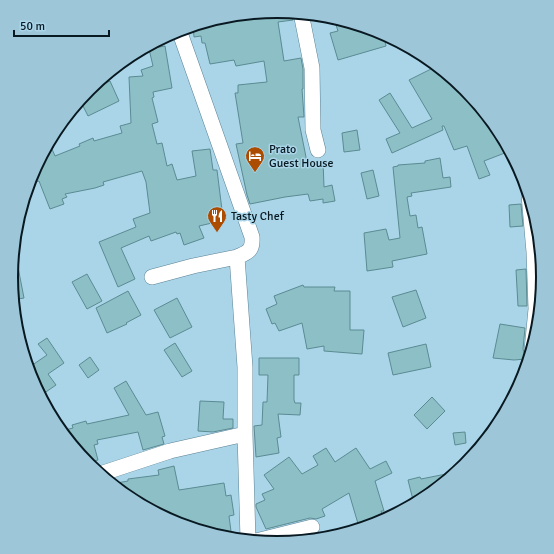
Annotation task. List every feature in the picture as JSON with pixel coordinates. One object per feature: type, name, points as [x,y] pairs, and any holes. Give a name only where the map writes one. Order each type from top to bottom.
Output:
[{"type":"street","points":[[303,20],[312,68],[313,130],[318,150]]},
{"type":"street","points":[[152,277],[193,266],[237,257],[249,252],[252,244],[252,237],[181,37]]},
{"type":"street","points":[[237,257],[245,367],[244,434],[248,534]]},
{"type":"street","points":[[106,472],[170,452],[244,434]]},
{"type":"street","points":[[276,536],[312,527]]},
{"type":"building","points":[[277,18],[293,19],[278,22],[284,61],[301,58],[303,69],[302,89],[304,117],[298,117],[307,162],[323,161],[324,187],[332,185],[335,201],[323,203],[323,199],[310,201],[308,194],[250,204],[236,144],[243,143],[235,93],[238,93],[238,85],[267,82],[264,61],[236,66],[234,60],[210,64],[205,43],[202,43],[201,36],[194,37],[194,32],[226,23],[243,20]]},
{"type":"building","points":[[336,25],[376,38],[385,42],[386,46],[338,60],[330,33],[338,31]]},
{"type":"building","points":[[165,46],[172,88],[153,92],[154,97],[152,98],[158,122],[152,124],[157,144],[162,143],[167,166],[172,164],[177,180],[196,176],[192,151],[210,149],[213,170],[217,170],[222,210],[225,220],[199,226],[204,238],[184,245],[180,233],[177,234],[176,232],[151,241],[149,236],[121,248],[135,279],[118,287],[99,242],[136,227],[133,219],[150,213],[146,182],[142,171],[103,182],[104,185],[95,188],[65,194],[67,197],[62,199],[64,204],[50,209],[39,181],[37,182],[52,149],[55,156],[80,146],[79,144],[93,138],[94,141],[122,133],[120,126],[131,123],[129,77],[143,76],[141,70],[153,66],[150,52],[158,47]]},
{"type":"building","points":[[431,69],[448,82],[472,106],[492,133],[504,153],[484,161],[490,175],[479,179],[467,146],[454,150],[444,126],[442,126],[443,130],[392,153],[386,139],[400,133],[379,100],[390,93],[412,128],[432,119],[409,80]]},
{"type":"building","points":[[110,81],[119,101],[88,116],[83,105],[104,84]]},
{"type":"building","points":[[357,130],[360,150],[344,152],[342,133]]},
{"type":"building","points":[[440,158],[443,178],[450,177],[451,187],[411,193],[412,196],[407,197],[410,216],[416,215],[418,228],[422,227],[427,254],[392,261],[393,267],[367,271],[364,233],[386,229],[389,240],[400,238],[393,167],[398,165],[425,163],[425,161]]},
{"type":"building","points":[[373,170],[379,196],[367,199],[361,173]]},
{"type":"building","points":[[521,204],[523,226],[510,227],[509,205]]},
{"type":"building","points":[[18,269],[24,298],[19,299]]},
{"type":"building","points":[[526,269],[527,306],[518,306],[516,270]]},
{"type":"building","points":[[87,274],[102,301],[87,309],[72,282]]},
{"type":"building","points":[[303,285],[304,287],[335,287],[334,291],[350,291],[350,330],[364,330],[362,354],[324,351],[324,346],[307,349],[302,323],[279,331],[275,323],[272,324],[266,309],[277,304],[274,296]]},
{"type":"building","points":[[416,290],[426,318],[403,327],[392,297]]},
{"type":"building","points":[[128,291],[141,315],[126,323],[127,324],[107,333],[96,308]]},
{"type":"building","points":[[177,298],[192,327],[170,338],[154,310]]},
{"type":"building","points":[[500,324],[525,328],[523,349],[524,353],[522,359],[493,358]]},
{"type":"building","points":[[47,338],[64,363],[48,374],[56,385],[45,392],[34,364],[47,355],[38,344]]},
{"type":"building","points":[[175,343],[192,371],[182,377],[164,350]]},
{"type":"building","points":[[426,344],[431,367],[393,375],[388,353]]},
{"type":"building","points":[[90,357],[99,370],[88,378],[79,365]]},
{"type":"building","points":[[259,358],[299,358],[299,375],[294,375],[294,400],[295,403],[301,403],[300,415],[278,414],[281,437],[277,438],[279,453],[256,457],[254,426],[262,425],[263,402],[267,402],[268,375],[259,375]]},
{"type":"building","points":[[126,381],[146,415],[158,412],[165,436],[162,437],[164,444],[143,450],[138,432],[97,440],[98,444],[94,445],[98,460],[95,461],[82,448],[68,429],[73,428],[72,425],[86,421],[87,424],[129,415],[114,388]]},
{"type":"building","points":[[432,397],[445,411],[427,429],[414,415]]},
{"type":"building","points":[[200,401],[224,402],[223,419],[233,419],[233,428],[213,432],[198,431]]},
{"type":"building","points":[[465,432],[466,443],[455,445],[453,433]]},
{"type":"building","points":[[326,448],[335,462],[356,448],[370,469],[386,461],[392,473],[375,481],[384,511],[381,511],[382,513],[358,523],[349,493],[322,509],[325,516],[316,519],[310,518],[266,529],[256,504],[265,500],[262,494],[274,489],[264,475],[289,457],[302,474],[318,465],[313,456]]},
{"type":"building","points":[[174,466],[179,490],[224,483],[226,496],[231,495],[234,515],[229,516],[231,532],[194,522],[162,509],[120,482],[128,481],[128,479],[159,475],[158,470]]},
{"type":"building","points":[[445,474],[412,497],[408,480],[420,477],[421,479]]},
{"type":"place","name":"Prato Guest House","points":[[255,173]]},
{"type":"place","name":"Tasty Chef","points":[[217,233]]}]
